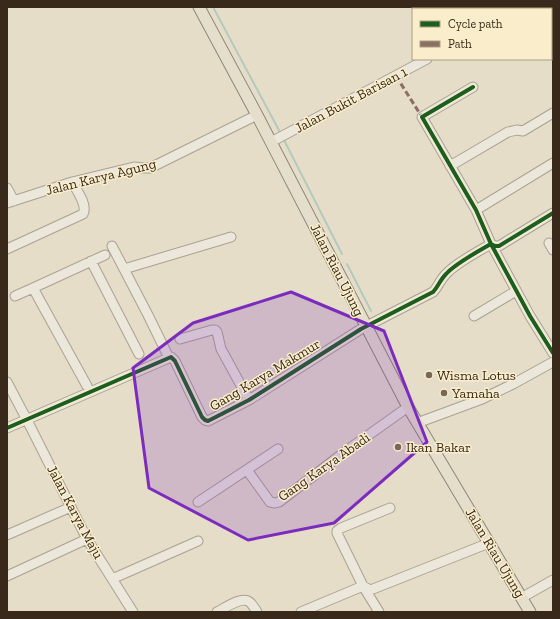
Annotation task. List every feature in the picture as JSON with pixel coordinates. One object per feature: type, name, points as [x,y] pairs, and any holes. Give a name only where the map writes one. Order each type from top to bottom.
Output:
[{"type":"main road","name":"Jalan Riau Ujung","points":[[199,7],[257,115],[273,141],[408,407],[530,612]]},
{"type":"street","name":"Jalan Bukit Barisan 1","points":[[273,141],[425,60]]},
{"type":"street","points":[[473,87],[422,117],[476,210],[491,244],[516,291],[553,353]]},
{"type":"street","points":[[450,166],[508,132],[523,130],[553,113]]},
{"type":"street","name":"Jalan Karya Agung","points":[[10,202],[72,182],[134,167],[150,168],[257,115]]},
{"type":"street","points":[[476,210],[553,163]]},
{"type":"street","points":[[7,249],[83,214],[85,210],[84,204],[72,182]]},
{"type":"street","points":[[7,188],[10,202]]},
{"type":"street","name":"Gang Karya Makmur","points":[[169,358],[171,357],[175,360],[202,417],[208,421],[249,400],[366,326],[433,292],[438,288],[442,278],[452,269],[491,244],[499,246],[553,213]]},
{"type":"street","points":[[124,269],[231,237]]},
{"type":"street","points":[[7,428],[169,358],[112,246]]},
{"type":"street","points":[[15,296],[105,255]]},
{"type":"street","points":[[91,261],[139,354]]},
{"type":"street","points":[[33,288],[87,386]]},
{"type":"street","points":[[474,316],[516,291]]},
{"type":"street","points":[[180,339],[215,330],[217,332],[221,349],[249,400]]},
{"type":"street","points":[[417,423],[482,399],[553,362]]},
{"type":"street","name":"Jalan Karya Maju","points":[[7,382],[87,539],[133,612]]},
{"type":"street","name":"Gang Karya Abadi","points":[[247,470],[270,502],[279,502],[346,451],[408,407]]},
{"type":"street","points":[[198,502],[278,449]]},
{"type":"street","points":[[7,535],[71,507]]},
{"type":"street","points":[[380,612],[364,586],[337,531],[390,508]]},
{"type":"street","points":[[7,576],[87,539]]},
{"type":"street","points":[[112,578],[198,541]]},
{"type":"street","points":[[364,586],[370,590],[373,590],[489,543]]},
{"type":"street","points":[[521,598],[553,580]]},
{"type":"street","points":[[301,612],[364,586]]},
{"type":"street","points":[[217,612],[241,601],[248,601],[257,612]]},
{"type":"highlighted area","points":[[291,292],[384,331],[427,442],[334,523],[248,540],[149,488],[133,368],[193,323]]},
{"type":"waterway","points":[[213,7],[281,134]]},
{"type":"waterway","points":[[283,138],[342,254]]},
{"type":"waterway","points":[[347,264],[371,311]]},
{"type":"marked path","points":[[396,76],[422,117]]},
{"type":"cycle path","points":[[473,87],[422,117],[476,210],[491,244],[530,316],[553,353]]},
{"type":"cycle path","points":[[7,428],[171,357],[175,361],[202,417],[208,421],[249,400],[361,329],[433,292],[450,270],[473,254],[491,244],[499,246],[553,213]]},
{"type":"place","name":"Wisma Lotus","points":[[429,375]]},
{"type":"place","name":"Yamaha","points":[[444,393]]},
{"type":"place","name":"Ikan Bakar","points":[[398,447]]}]
